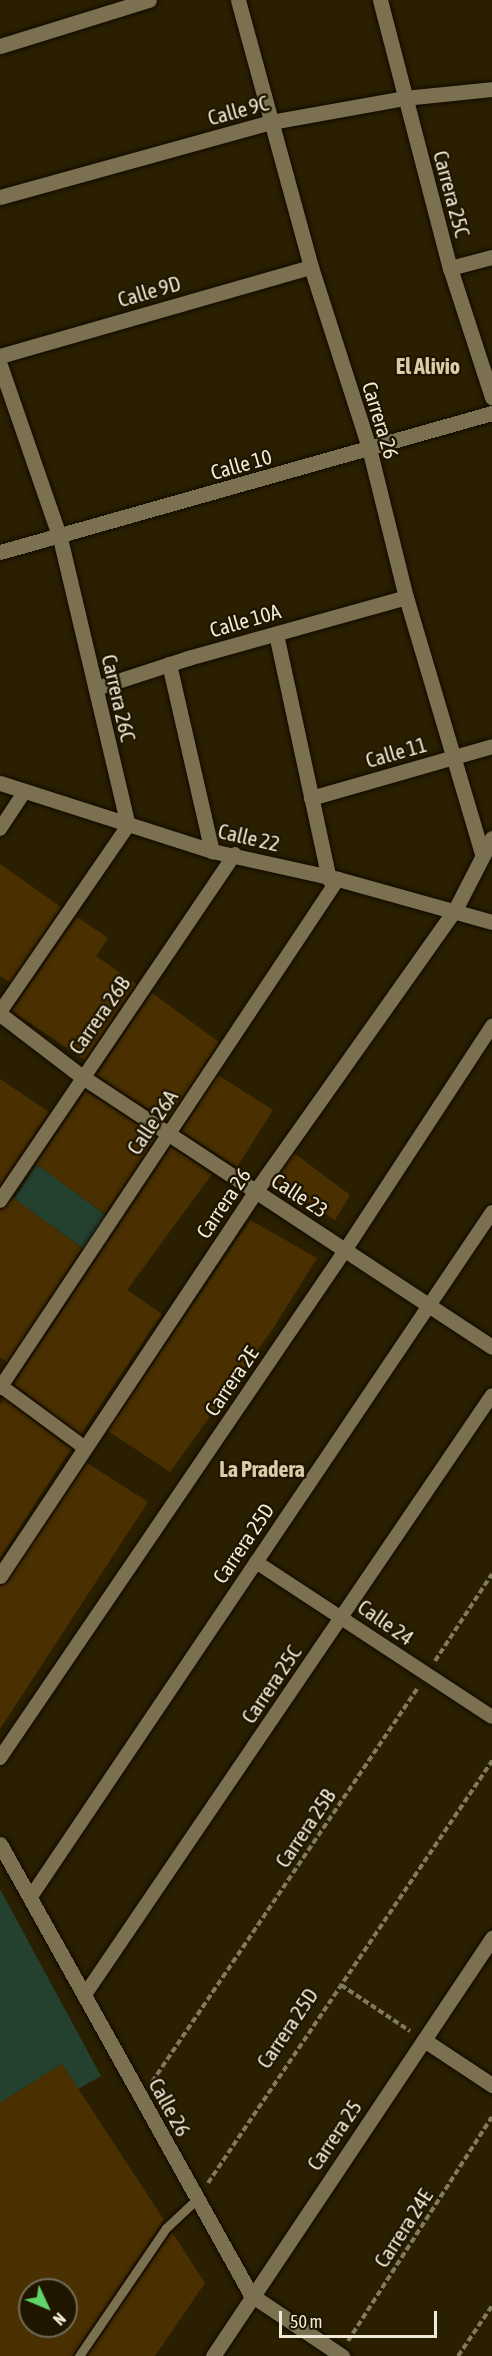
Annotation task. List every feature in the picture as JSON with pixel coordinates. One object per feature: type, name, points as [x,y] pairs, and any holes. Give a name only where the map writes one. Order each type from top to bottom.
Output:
[{"type":"street","points":[[0,46],[149,0]]},
{"type":"street","name":"Carrera 26","points":[[238,0],[310,267],[369,448],[406,597],[451,758],[482,854]]},
{"type":"street","name":"Carrera 25C","points":[[380,0],[450,268],[492,397]]},
{"type":"street","name":"Calle 9C","points":[[0,197],[270,122],[404,98],[492,89]]},
{"type":"street","points":[[450,268],[492,257]]},
{"type":"street","name":"Calle 9D","points":[[0,356],[310,267]]},
{"type":"street","name":"Carrera 26C","points":[[0,365],[60,538],[128,826]]},
{"type":"street","name":"Calle 10","points":[[0,552],[60,538],[492,413]]},
{"type":"street","name":"Calle 10A","points":[[96,688],[169,664],[406,597]]},
{"type":"street","points":[[276,634],[311,798],[334,879]]},
{"type":"street","points":[[169,664],[212,851]]},
{"type":"street","name":"Calle 11","points":[[311,798],[492,746]]},
{"type":"street","name":"Calle 22","points":[[0,783],[128,826],[212,851],[235,854],[334,879],[455,910],[492,922]]},
{"type":"street","points":[[0,829],[25,791]]},
{"type":"street","points":[[0,1013],[128,826]]},
{"type":"street","name":"Carrera 26","points":[[0,1576],[255,1192],[455,910],[492,838]]},
{"type":"street","name":"Carrera 26B","points":[[0,1201],[81,1076],[235,854]]},
{"type":"street","name":"Calle 26A","points":[[0,1386],[170,1134],[334,879]]},
{"type":"street","name":"Calle 23","points":[[0,1013],[81,1076],[492,1347]]},
{"type":"street","name":"Carrera 2E","points":[[0,1758],[346,1249],[492,1026]]},
{"type":"street","name":"Carrera 25D","points":[[30,1898],[492,1212]]},
{"type":"street","points":[[0,1386],[85,1448]]},
{"type":"street","name":"Carrera 25C","points":[[84,1996],[492,1395]]},
{"type":"street","name":"Calle 24","points":[[256,1562],[342,1616],[426,1675],[492,1717]]},
{"type":"street","name":"Calle 26","points":[[0,1844],[251,2295],[341,2355]]},
{"type":"street","name":"Carrera 25","points":[[213,2356],[251,2295],[492,1938]]},
{"type":"street","points":[[424,2040],[492,2085]]},
{"type":"lane","points":[[79,2356],[166,2228],[197,2199]]},
{"type":"path","name":"Carrera 25B","points":[[141,2098],[492,1574]]},
{"type":"path","name":"Carrera 25D","points":[[197,2199],[492,1761]]},
{"type":"path","points":[[341,1985],[424,2040]]},
{"type":"path","name":"Carrera 24E","points":[[341,2355],[492,2117]]},
{"type":"path","points":[[458,2356],[492,2306]]},
{"type":"green space","points":[[37,1164],[111,1219],[87,1251],[14,1199]]},
{"type":"green space","points":[[0,1889],[101,2076],[78,2089],[62,2064],[0,2103]]},
{"type":"building","points":[[0,864],[61,907],[10,982],[0,976]]},
{"type":"building","points":[[77,917],[108,938],[96,956],[136,984],[85,1060],[12,1011]]},
{"type":"building","points":[[152,993],[219,1042],[167,1121],[97,1075]]},
{"type":"building","points":[[218,1075],[273,1110],[237,1167],[182,1131]]},
{"type":"building","points":[[0,1079],[49,1112],[0,1185]]},
{"type":"building","points":[[86,1091],[156,1137],[105,1214],[36,1164]]},
{"type":"building","points":[[171,1147],[212,1174],[127,1290],[162,1314],[81,1434],[14,1384]]},
{"type":"building","points":[[294,1153],[350,1195],[335,1220],[275,1181]]},
{"type":"building","points":[[13,1198],[82,1248],[7,1362],[0,1357],[0,1210]]},
{"type":"building","points":[[250,1220],[317,1258],[272,1330],[170,1472],[108,1431]]},
{"type":"building","points":[[4,1399],[71,1449],[0,1558],[0,1405]]},
{"type":"building","points":[[87,1463],[148,1502],[0,1729],[0,1586],[8,1581]]},
{"type":"building","points":[[62,2064],[164,2220],[72,2356],[0,2356],[0,2103]]},
{"type":"building","points":[[172,2232],[205,2283],[155,2356],[87,2356]]},
{"type":"district","name":"El Alivio","points":[[428,367]]},
{"type":"district","name":"La Pradera","points":[[262,1470]]}]
